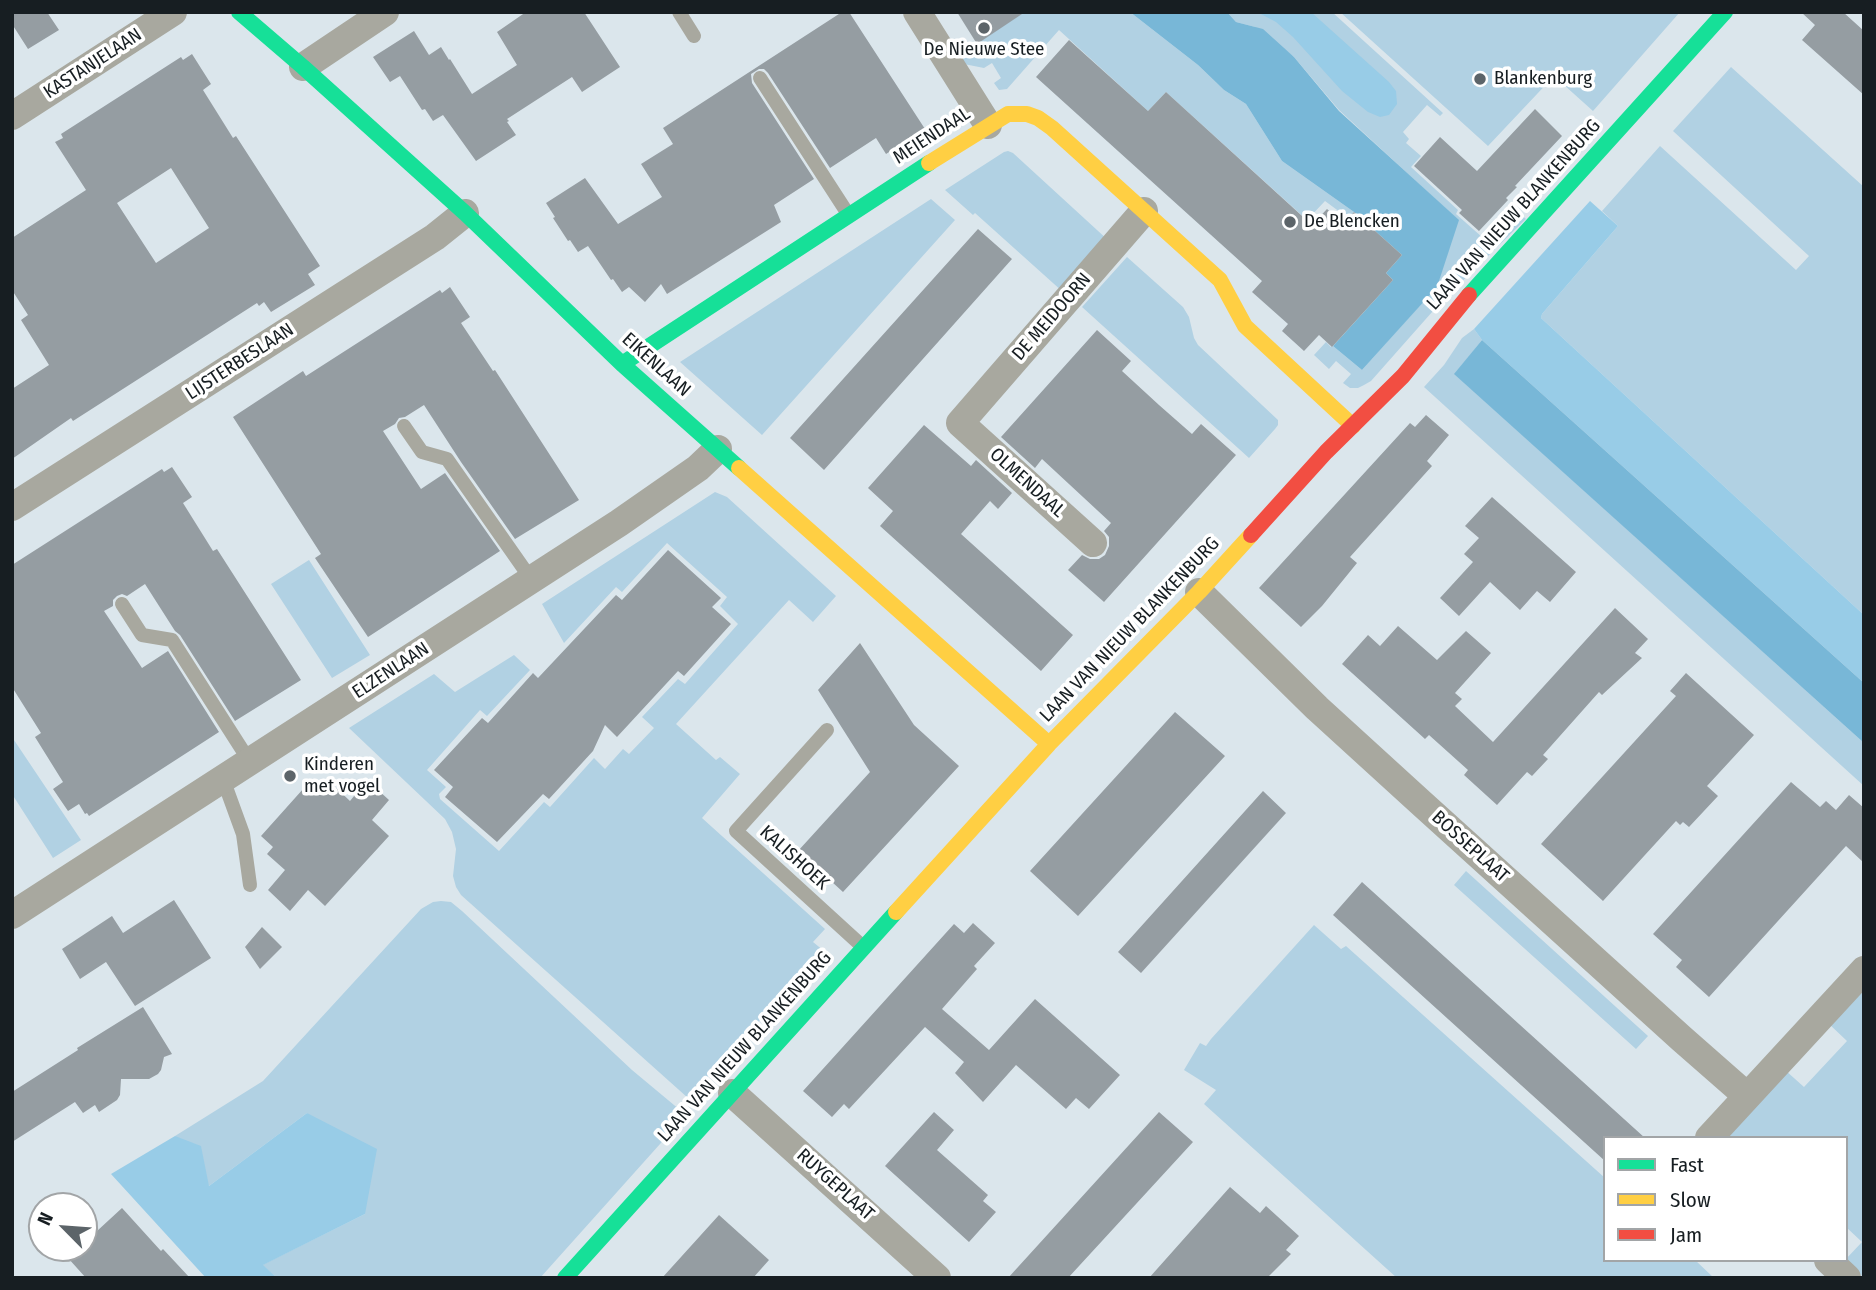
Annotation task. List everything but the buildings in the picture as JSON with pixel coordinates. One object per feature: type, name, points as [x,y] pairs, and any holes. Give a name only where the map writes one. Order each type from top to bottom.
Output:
[{"type":"street","name":"KASTANJELAAN","points":[[12,116],[173,12]]},
{"type":"street","name":"EIKENLAAN","points":[[239,12],[465,213],[622,364],[1049,744]]},
{"type":"street","points":[[303,67],[385,12]]},
{"type":"street","points":[[917,12],[988,125]]},
{"type":"street","name":"LAAN VAN NIEUW BLANKENBURG","points":[[565,1278],[1049,744],[1199,592],[1326,452],[1403,376],[1455,311],[1725,12]]},
{"type":"street","name":"MEIENDAAL","points":[[622,364],[988,125],[1008,114],[1027,114],[1052,128],[1220,280],[1245,326],[1353,426]]},
{"type":"street","name":"DE MEIDOORN","points":[[960,423],[1144,211]]},
{"type":"street","name":"LIJSTERBESLAAN","points":[[12,508],[435,237],[465,213]]},
{"type":"street","name":"OLMENDAAL","points":[[960,423],[1093,542]]},
{"type":"street","name":"ELZENLAAN","points":[[12,915],[619,523],[698,468],[718,449]]},
{"type":"street","name":"BOSSEPLAAT","points":[[1199,592],[1317,708],[1747,1096]]},
{"type":"street","points":[[1711,1136],[1864,970]]},
{"type":"street","name":"RUYGEPLAAT","points":[[732,1093],[937,1278]]},
{"type":"street","points":[[1830,1262],[1847,1278]]},
{"type":"lane","points":[[679,12],[694,36]]},
{"type":"lane","points":[[760,78],[849,215]]},
{"type":"lane","points":[[404,426],[422,452],[447,459],[531,579]]},
{"type":"lane","points":[[122,604],[142,635],[172,640],[250,762]]},
{"type":"lane","name":"KALISHOEK","points":[[827,730],[736,831],[864,948]]},
{"type":"lane","points":[[223,779],[243,834],[250,885]]},
{"type":"shaded area","points":[[1023,12],[1130,12],[1198,65],[1224,90],[1246,104],[1282,161],[1354,212],[1348,218],[1325,201],[1307,220],[1166,92],[1148,111],[1059,30],[1007,89],[999,90],[994,83],[1001,78],[992,63],[984,68],[964,64],[958,56]]},
{"type":"shaded area","points":[[1130,12],[1227,12],[1236,22],[1263,29],[1294,57],[1339,111],[1459,220],[1437,287],[1362,370],[1333,346],[1393,280],[1386,273],[1402,255],[1354,212],[1282,161],[1246,104],[1224,90],[1198,65]]},
{"type":"shaded area","points":[[1227,12],[1332,12],[1443,113],[1440,116],[1427,105],[1403,132],[1409,139],[1406,143],[1421,156],[1411,167],[1458,210],[1456,214],[1482,237],[1511,205],[1526,219],[1446,297],[1436,288],[1458,220],[1339,110],[1294,57],[1255,27],[1236,22]]},
{"type":"shaded area","points":[[1257,12],[1311,12],[1389,82],[1396,91],[1397,104],[1389,115],[1380,117],[1368,112],[1342,91],[1293,37],[1276,22]]},
{"type":"shaded area","name":"Blankenburg","points":[[1340,12],[1680,12],[1593,111],[1554,76],[1488,146]]},
{"type":"shaded area","points":[[1731,67],[1864,187],[1864,615],[1541,318],[1618,226],[1602,211],[1660,146],[1796,270],[1809,256],[1673,131]]},
{"type":"shaded area","points":[[1008,151],[1109,241],[1063,292],[975,213],[973,215],[945,190]]},
{"type":"shaded area","points":[[931,199],[955,220],[762,435],[680,362]]},
{"type":"shaded area","points":[[1590,201],[1618,226],[1541,318],[1864,615],[1864,683],[1482,340],[1474,329]]},
{"type":"shaded area","points":[[1127,257],[1183,307],[1198,345],[1278,420],[1275,429],[1249,458],[1082,307]]},
{"type":"shaded area","points":[[1430,294],[1440,303],[1371,381],[1364,385],[1350,388],[1343,383],[1351,374],[1336,361],[1329,369],[1314,355],[1326,342],[1362,370]]},
{"type":"shaded area","points":[[1474,329],[1482,340],[1455,374],[1864,743],[1864,786],[1424,387],[1444,365],[1462,338]]},
{"type":"shaded area","points":[[1482,340],[1864,683],[1864,743],[1454,374]]},
{"type":"shaded area","points":[[715,492],[727,497],[836,596],[813,622],[789,600],[676,724],[716,760],[720,757],[740,774],[702,818],[825,929],[813,942],[824,951],[688,1098],[461,895],[453,876],[456,849],[445,819],[349,728],[434,674],[455,692],[514,655],[530,670],[487,716],[480,710],[427,770],[446,787],[439,794],[440,799],[499,851],[544,802],[550,807],[594,758],[605,769],[623,749],[629,754],[654,728],[642,717],[678,679],[685,684],[738,624],[720,606],[727,597],[667,543],[622,592],[616,587],[564,643],[542,604]]},
{"type":"shaded area","points":[[309,560],[370,655],[332,678],[271,584]]},
{"type":"shaded area","points":[[12,737],[81,840],[53,858],[12,794]]},
{"type":"shaded area","points":[[1466,871],[1648,1036],[1636,1049],[1454,885]]},
{"type":"shaded area","points":[[441,901],[451,902],[462,911],[632,1070],[686,1115],[540,1278],[277,1278],[262,1265],[365,1214],[307,1113],[209,1186],[175,1136],[263,1081],[421,909]]},
{"type":"shaded area","points":[[1314,925],[1341,949],[1346,946],[1603,1176],[1603,1262],[1697,1262],[1714,1278],[1397,1278],[1204,1104],[1216,1090],[1184,1070],[1200,1043],[1206,1046]]},
{"type":"shaded area","points":[[1864,983],[1864,1278],[1847,1262],[1848,1257],[1862,1242],[1848,1229],[1848,1136],[1730,1136],[1733,1127],[1785,1070],[1804,1087],[1847,1041],[1828,1023]]},
{"type":"shaded area","points":[[307,1113],[377,1149],[365,1214],[263,1265],[277,1278],[206,1278],[111,1174],[175,1136],[201,1146],[209,1186]]},
{"type":"traffic: fast","points":[[239,12],[465,213],[622,364],[739,468]]},
{"type":"traffic: fast","points":[[1469,295],[1725,12]]},
{"type":"traffic: fast","points":[[622,364],[929,163]]},
{"type":"traffic: fast","points":[[565,1278],[896,912]]},
{"type":"traffic: slow","points":[[929,163],[1008,114],[1027,114],[1038,118],[1220,280],[1245,326],[1353,426]]},
{"type":"traffic: slow","points":[[739,468],[1049,744]]},
{"type":"traffic: slow","points":[[896,912],[1049,744],[1199,592],[1251,535]]},
{"type":"traffic: jam","points":[[1251,535],[1326,452],[1403,376],[1469,295]]},
{"type":"place","name":"De Nieuwe Stee","points":[[984,28]]},
{"type":"place","name":"Blankenburg","points":[[1480,79]]},
{"type":"place","name":"De Blencken","points":[[1290,222]]},
{"type":"place","name":"Kinderen met vogel","points":[[290,776]]}]
